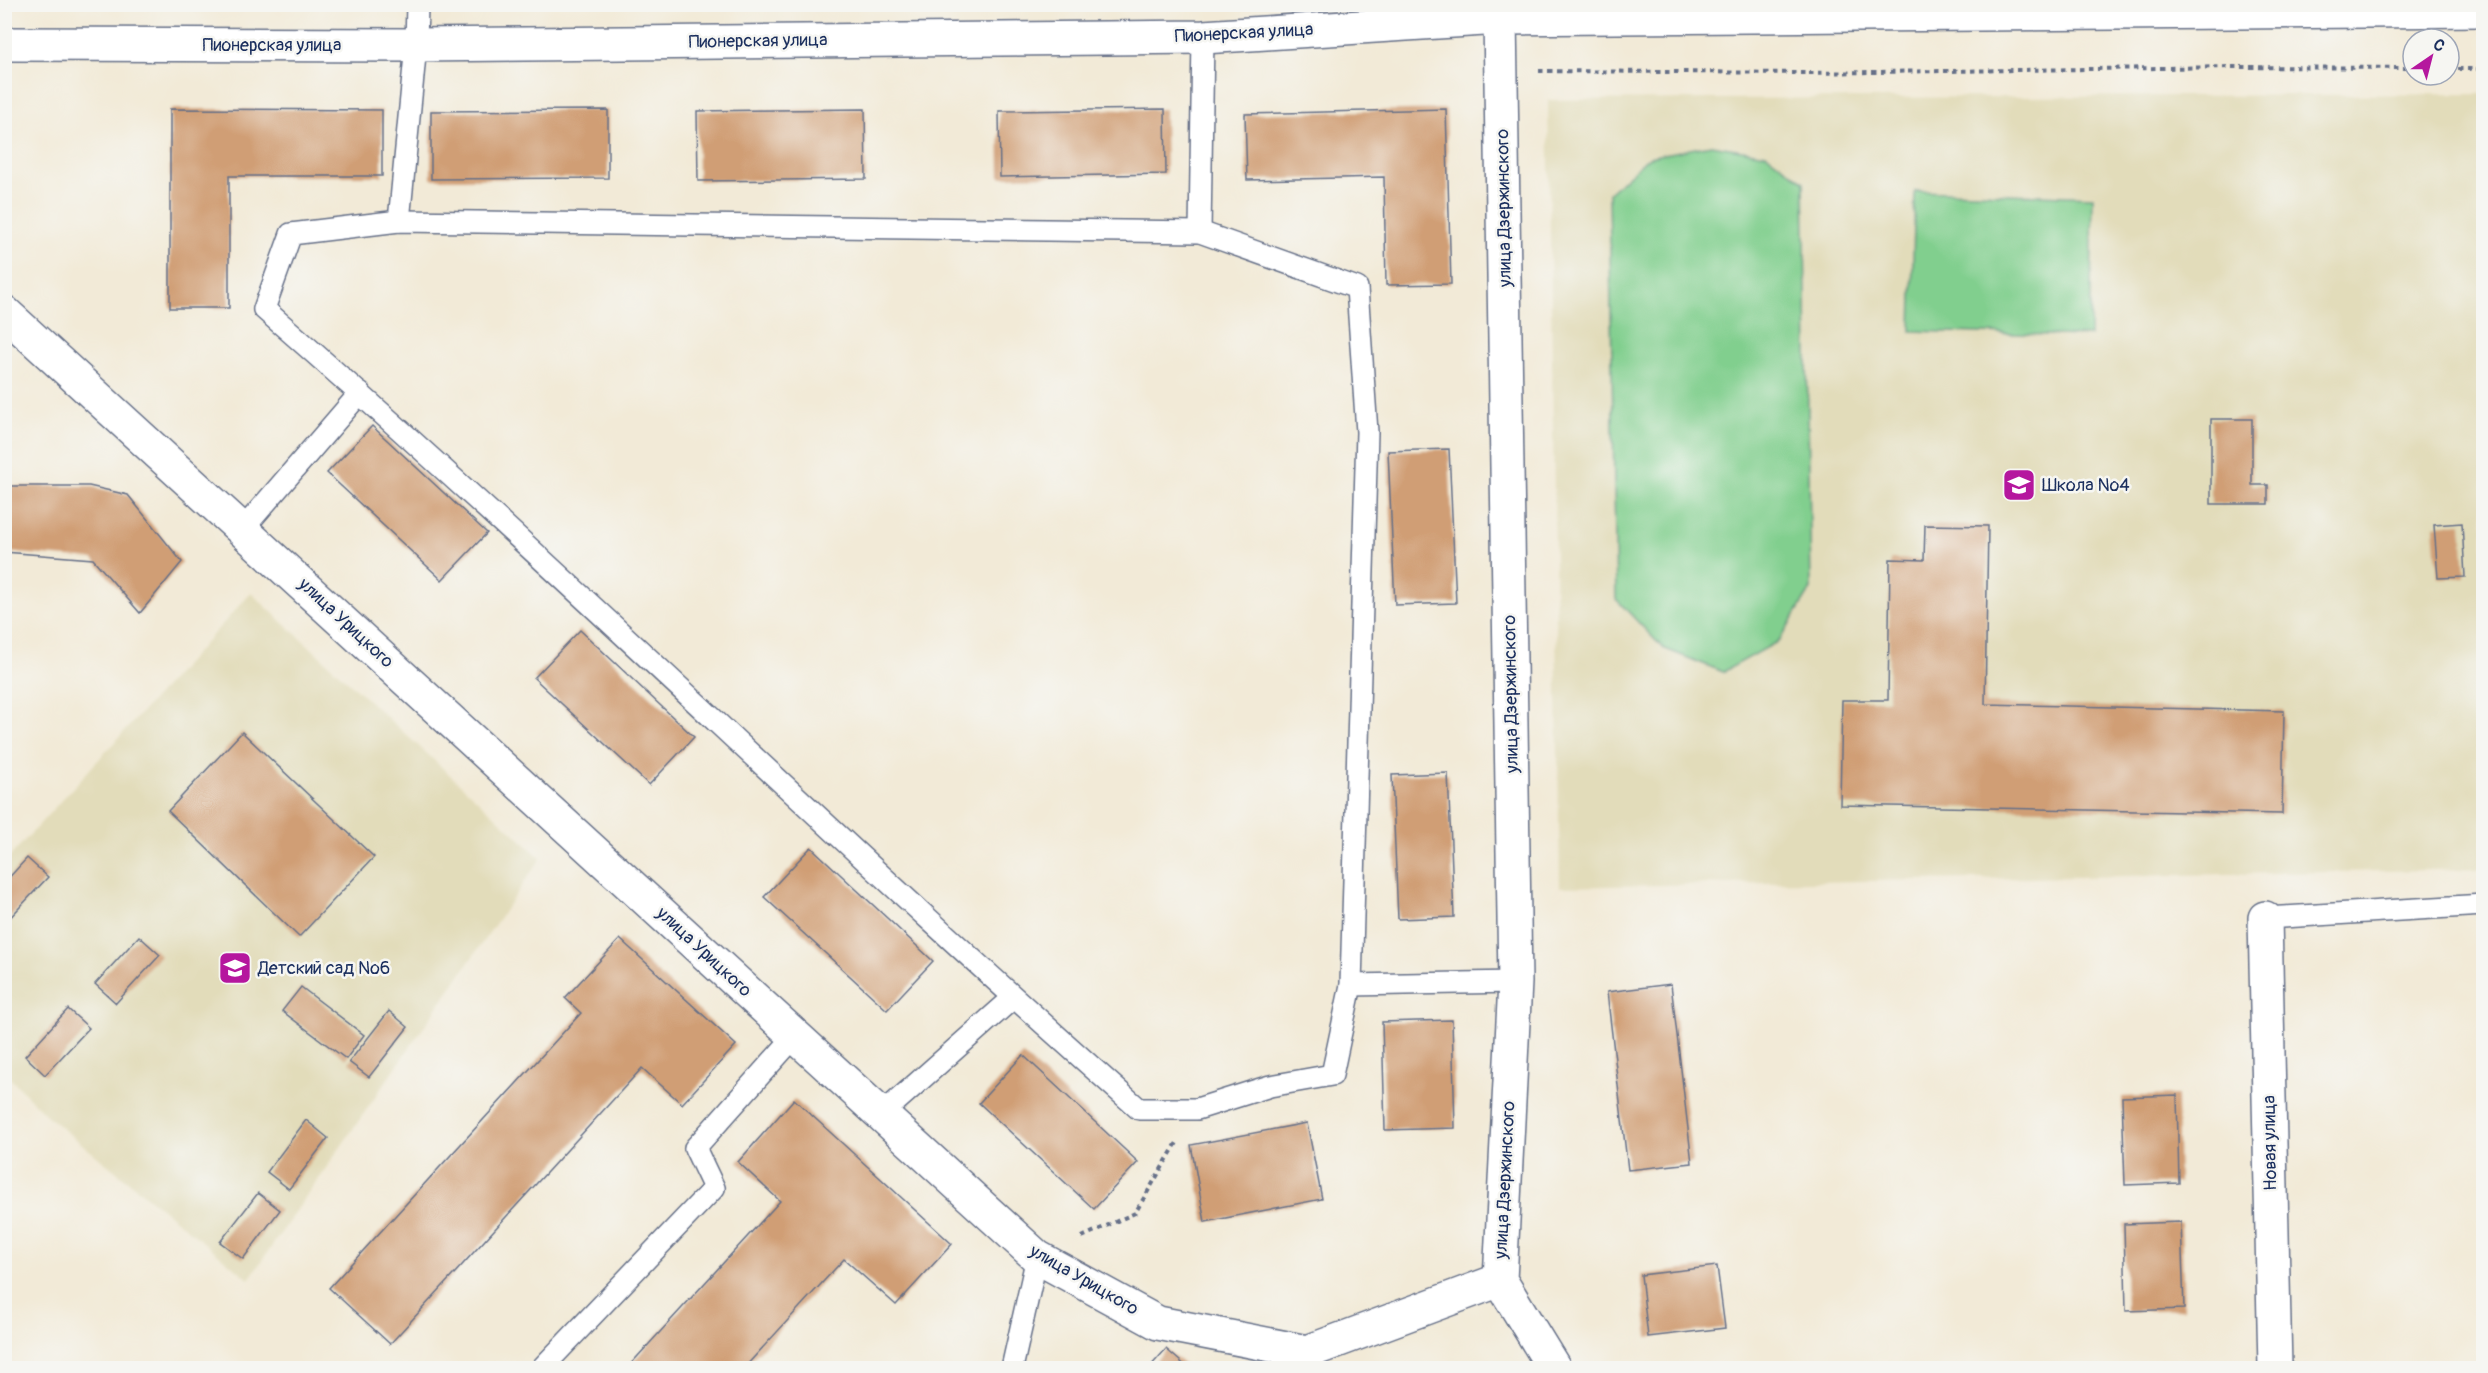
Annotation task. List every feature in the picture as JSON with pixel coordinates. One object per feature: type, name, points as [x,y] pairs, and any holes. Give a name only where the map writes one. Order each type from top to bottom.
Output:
[{"type":"street","name":"Пионерская улица","points":[[4,44],[416,45],[1203,37],[1501,11],[2484,9]]},
{"type":"street","name":"улица Дзержинского","points":[[1501,11],[1515,982],[1500,1280],[1554,1368]]},
{"type":"street","name":"улица Урицкого","points":[[4,312],[1037,1257],[1158,1323],[1307,1352],[1500,1280]]},
{"type":"street","name":"Новая улица","points":[[2265,918],[2275,1368]]},
{"type":"lane","points":[[399,221],[416,45],[417,4]]},
{"type":"lane","points":[[1200,232],[1203,37]]},
{"type":"lane","points":[[399,221],[1200,232],[1357,288],[1366,432],[1351,985],[1332,1075],[1270,1086],[1197,1109],[1139,1109],[1013,998],[447,471],[264,309],[291,234],[399,221]]},
{"type":"lane","points":[[243,529],[360,393]]},
{"type":"lane","points":[[2265,918],[2484,905]]},
{"type":"lane","points":[[1351,985],[1515,982]]},
{"type":"lane","points":[[882,1114],[1013,998]]},
{"type":"lane","points":[[542,1368],[714,1188],[695,1148],[795,1036]]},
{"type":"lane","points":[[1012,1368],[1037,1257]]},
{"type":"path","points":[[1502,70],[1805,73],[2232,67],[2401,69]]},
{"type":"path","points":[[2461,69],[2484,69]]},
{"type":"path","points":[[1037,1257],[1135,1213],[1197,1109]]},
{"type":"shaded area","name":"Школа №4","points":[[2483,94],[2483,869],[1560,887],[1548,100]]},
{"type":"shaded area","name":"Детский сад №6","points":[[251,593],[541,858],[249,1279],[46,1115],[5,1073],[4,863]]},
{"type":"green space","points":[[1711,145],[1766,154],[1804,182],[1811,589],[1779,641],[1723,672],[1663,648],[1616,599],[1609,193],[1649,157]]},
{"type":"green space","points":[[1915,191],[2093,197],[2090,336],[1911,331]]},
{"type":"building","points":[[170,109],[382,110],[382,176],[229,176],[229,308],[170,308]]},
{"type":"building","points":[[865,109],[866,179],[698,181],[697,111]]},
{"type":"building","points":[[1165,109],[1166,174],[1000,177],[999,111]]},
{"type":"building","points":[[1446,109],[1451,284],[1386,285],[1384,177],[1247,180],[1245,114]]},
{"type":"building","points":[[608,110],[608,178],[431,179],[431,111]]},
{"type":"building","points":[[2211,419],[2252,419],[2252,485],[2268,485],[2268,504],[2211,504]]},
{"type":"building","points":[[372,426],[487,533],[442,580],[327,473]]},
{"type":"building","points":[[1449,449],[1456,603],[1395,605],[1388,451]]},
{"type":"building","points":[[4,486],[89,486],[128,495],[182,562],[140,613],[93,559],[4,552]]},
{"type":"building","points":[[2462,523],[2465,577],[2438,578],[2434,525]]},
{"type":"building","points":[[1925,525],[1988,526],[1985,704],[2284,711],[2282,814],[1840,805],[1842,700],[1888,700],[1890,559],[1924,560]]},
{"type":"building","points":[[580,630],[694,737],[649,785],[534,678]]},
{"type":"building","points":[[242,732],[374,857],[299,937],[168,811]]},
{"type":"building","points":[[1448,773],[1454,917],[1398,919],[1392,775]]},
{"type":"building","points":[[811,847],[933,961],[887,1010],[764,897]]},
{"type":"building","points":[[27,858],[48,877],[4,924],[4,883]]},
{"type":"building","points":[[139,936],[160,955],[116,1003],[95,984]]},
{"type":"building","points":[[620,939],[736,1045],[682,1104],[642,1068],[390,1344],[329,1288],[581,1013],[565,998]]},
{"type":"building","points":[[1671,984],[1692,1163],[1628,1170],[1607,992]]},
{"type":"building","points":[[301,987],[364,1035],[346,1059],[282,1011]]},
{"type":"building","points":[[68,1009],[89,1028],[45,1075],[25,1056]]},
{"type":"building","points":[[389,1011],[408,1027],[369,1077],[349,1062]]},
{"type":"building","points":[[1452,1020],[1455,1128],[1385,1130],[1382,1022]]},
{"type":"building","points":[[1023,1055],[1138,1162],[1094,1209],[979,1103]]},
{"type":"building","points":[[2177,1095],[2179,1183],[2125,1185],[2122,1097]]},
{"type":"building","points":[[794,1099],[952,1244],[896,1305],[844,1259],[744,1368],[627,1368],[780,1201],[738,1162]]},
{"type":"building","points":[[306,1120],[328,1138],[289,1189],[267,1172]]},
{"type":"building","points":[[1307,1123],[1322,1199],[1205,1222],[1191,1145]]},
{"type":"building","points":[[258,1193],[280,1210],[243,1259],[220,1242]]},
{"type":"building","points":[[2181,1222],[2184,1309],[2126,1311],[2124,1224]]},
{"type":"building","points":[[1717,1266],[1725,1328],[1648,1337],[1641,1275]]},
{"type":"building","points":[[1166,1349],[1188,1368],[1149,1368]]},
{"type":"place","name":"Школа №4","points":[[2019,485]]},
{"type":"place","name":"Детский сад №6","points":[[235,968]]}]
